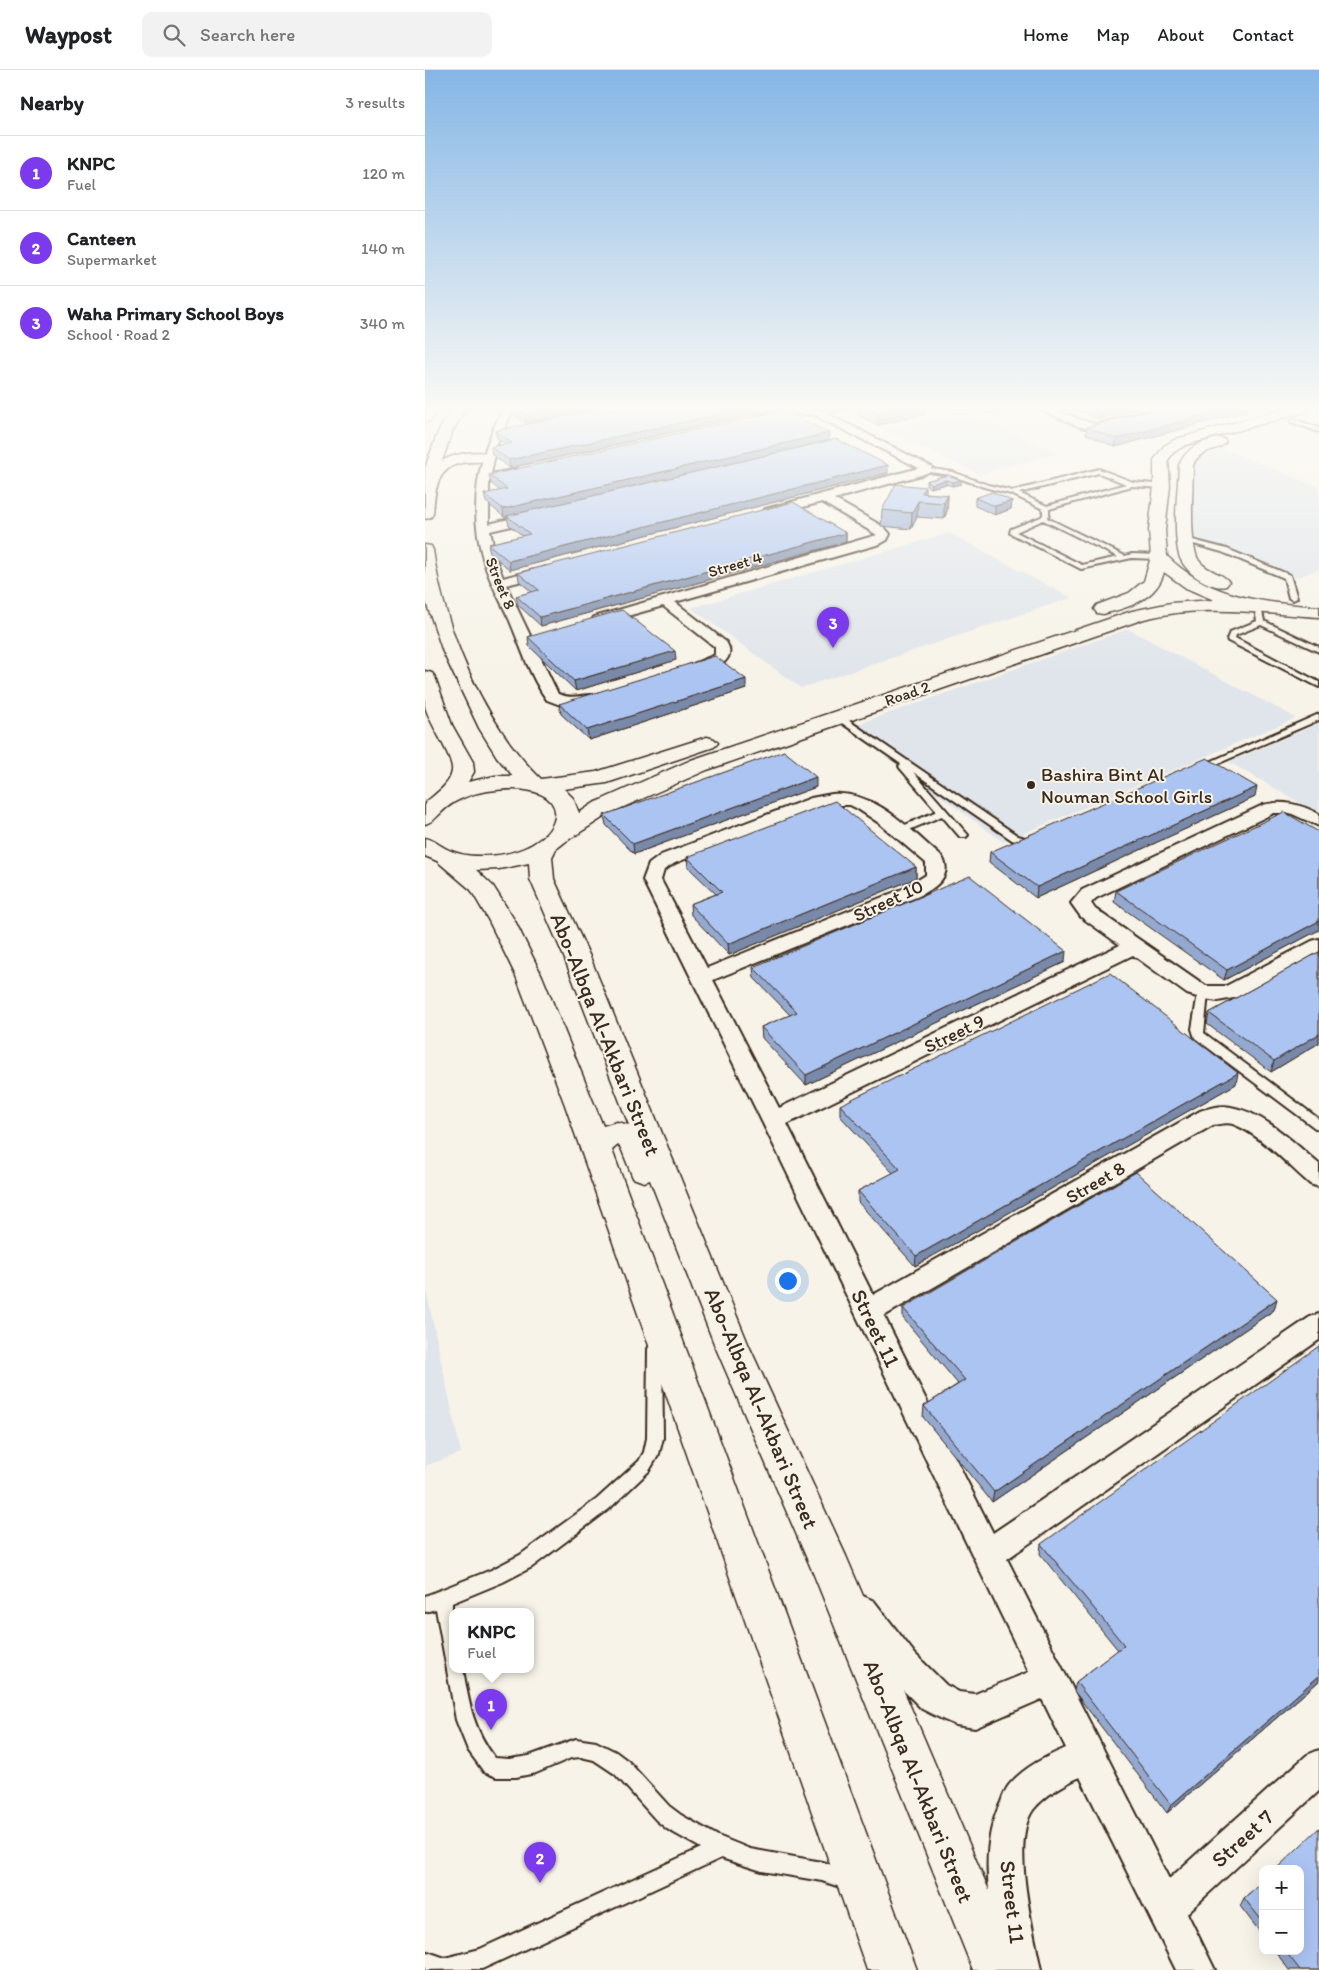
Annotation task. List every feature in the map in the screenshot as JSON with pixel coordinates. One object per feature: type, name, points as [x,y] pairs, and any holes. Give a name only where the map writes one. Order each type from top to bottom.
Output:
[{"type":"main road","points":[[425,514],[427,497]]},
{"type":"main road","name":"Road 2","points":[[537,786],[582,782],[638,767],[1126,601],[1146,590],[1152,582],[1159,557],[1157,530],[1160,497]]},
{"type":"main road","points":[[1186,497],[1185,535],[1187,557],[1192,565],[1215,580],[1256,593],[1319,600]]},
{"type":"main road","points":[[1159,511],[1169,516],[1186,514]]},
{"type":"main road","points":[[1157,530],[1170,527],[1185,535]]},
{"type":"main road","points":[[425,550],[428,589],[452,651],[484,719],[513,764],[537,786]]},
{"type":"main road","name":"Road 2","points":[[1159,557],[1178,576],[1200,589],[1245,603],[1263,613]]},
{"type":"main road","name":"Road 2","points":[[436,852],[465,863],[509,860],[529,854],[602,808],[699,765],[1113,623],[1166,608],[1203,605],[1263,613],[1319,612]]},
{"type":"main road","points":[[1093,612],[1113,615],[1116,617],[1113,623]]},
{"type":"main road","points":[[425,677],[442,725],[462,762],[463,772],[448,797]]},
{"type":"main road","points":[[857,691],[854,698],[862,705],[875,704]]},
{"type":"main road","points":[[425,817],[434,807],[448,797],[469,788],[513,782],[537,786]]},
{"type":"main road","name":"Abo-Albqa Al-Akbari Street","points":[[537,786],[555,793],[565,802],[568,813],[566,825],[540,857],[542,879],[577,956],[732,1346],[832,1570],[997,1970]]},
{"type":"main road","points":[[436,852],[481,886],[502,921],[529,976],[655,1313],[892,1970]]},
{"type":"main road","points":[[595,1149],[602,1139],[612,1134],[626,1135],[632,1140],[699,1310],[732,1346]]},
{"type":"street","name":"Street 8","points":[[483,497],[484,529],[491,562],[498,583],[529,640],[551,697],[563,702],[574,703],[605,696]]},
{"type":"street","points":[[757,516],[829,497]]},
{"type":"street","name":"Street 4","points":[[591,623],[875,542],[883,537],[884,534],[880,530],[824,498]]},
{"type":"street","points":[[484,529],[548,514]]},
{"type":"street","points":[[498,583],[556,568]]},
{"type":"street","points":[[666,602],[725,650],[724,656],[716,661],[682,672]]},
{"type":"street","name":"Street 10","points":[[834,799],[859,802],[899,831],[935,861],[937,870],[934,877],[926,885],[912,892],[702,977],[652,880],[656,868],[667,859],[817,802],[834,799]]},
{"type":"street","points":[[1319,820],[1292,808],[1283,807],[1269,810],[1089,894],[1081,903],[1083,908],[1134,946],[1194,989],[1203,993],[1233,992],[1319,945]]},
{"type":"street","name":"Street 9","points":[[774,1120],[1134,946]]},
{"type":"street","name":"Street 11","points":[[702,977],[1049,1680],[1088,1754],[1195,1970]]},
{"type":"street","name":"Street 8","points":[[867,1312],[1208,1117],[1223,1114],[1233,1115],[1251,1122],[1319,1178]]},
{"type":"street","points":[[988,1554],[1319,1325]]},
{"type":"street","points":[[832,1570],[903,1666],[934,1697],[956,1708],[975,1711],[1049,1680]]},
{"type":"street","name":"Street 11","points":[[1022,1970],[1006,1873],[1007,1828],[1017,1804],[1036,1782],[1088,1754]]},
{"type":"street","name":"Street 7","points":[[1164,1909],[1319,1767]]},
{"type":"lane","points":[[1021,497],[1047,508],[1088,497]]},
{"type":"lane","points":[[1047,508],[1043,518],[1017,527],[1013,530],[1013,533],[1077,566],[1089,567],[1137,555],[1159,557]]},
{"type":"lane","points":[[1043,518],[1123,558]]},
{"type":"lane","points":[[1185,535],[1229,551],[1287,577],[1293,598]]},
{"type":"lane","points":[[1319,650],[1263,613],[1233,634],[1231,639],[1319,685]]},
{"type":"lane","points":[[839,717],[1015,838],[1025,841],[1039,836]]},
{"type":"lane","points":[[1193,771],[1319,718]]},
{"type":"lane","points":[[892,754],[963,835]]},
{"type":"lane","points":[[899,831],[943,812]]},
{"type":"lane","points":[[1203,993],[1199,1035],[1319,1125]]},
{"type":"lane","points":[[425,1604],[497,1576],[526,1561],[603,1504],[644,1466],[651,1454],[655,1438],[655,1313]]},
{"type":"lane","points":[[443,1598],[449,1638]]},
{"type":"lane","points":[[455,1673],[463,1719],[475,1750],[489,1766],[510,1769],[540,1762],[562,1752],[581,1748],[617,1762],[672,1821],[723,1847],[749,1859],[829,1872],[863,1890]]},
{"type":"lane","points":[[425,1961],[445,1968],[482,1958],[723,1847]]},
{"type":"shaded area","points":[[1192,497],[1319,497],[1319,569],[1289,580],[1191,535]]},
{"type":"shaded area","points":[[949,533],[1071,598],[801,688],[691,608]]},
{"type":"shaded area","name":"Bashira Bint Al Nouman School Girls","points":[[1128,629],[1296,718],[1003,842],[847,728]]},
{"type":"shaded area","points":[[1319,723],[1319,814],[1229,762]]},
{"type":"shaded area","points":[[425,1285],[461,1453],[425,1466]]},
{"type":"building","points":[[487,497],[556,497],[503,509]]},
{"type":"building","points":[[590,497],[763,497],[509,561],[488,544],[530,534],[507,516]]},
{"type":"building","points":[[889,497],[947,497],[944,503],[918,501],[912,513],[882,510]]},
{"type":"building","points":[[1002,497],[1012,501],[995,506],[975,498]]},
{"type":"building","points":[[793,502],[846,533],[540,617],[516,596],[539,590],[518,573]]},
{"type":"building","points":[[622,610],[675,651],[574,681],[528,637]]},
{"type":"building","points":[[715,656],[746,679],[587,730],[559,704]]},
{"type":"building","points":[[784,751],[816,777],[633,844],[604,815]]},
{"type":"building","points":[[1207,758],[1257,787],[1037,887],[990,852]]},
{"type":"building","points":[[835,801],[916,867],[728,944],[690,904],[722,892],[687,857]]},
{"type":"building","points":[[1284,812],[1319,832],[1319,921],[1227,970],[1116,891]]},
{"type":"building","points":[[970,876],[1066,951],[806,1075],[761,1027],[797,1012],[753,967]]},
{"type":"building","points":[[1319,952],[1319,1034],[1274,1061],[1209,1013]]},
{"type":"building","points":[[1110,973],[1238,1073],[916,1256],[858,1191],[900,1169],[840,1105]]},
{"type":"building","points":[[1136,1172],[1277,1299],[994,1492],[924,1406],[965,1380],[903,1308]]},
{"type":"building","points":[[1319,1346],[1319,1676],[1171,1805],[1076,1682],[1124,1645],[1041,1544]]},
{"type":"building","points":[[1319,1828],[1319,1970],[1300,1970],[1288,1955],[1304,1955],[1304,1865],[1280,1865]]},
{"type":"building","points":[[1259,1885],[1259,1917],[1244,1898]]},
{"type":"place","name":"Waha Primary School Boys","points":[[833,648]]},
{"type":"place","name":"Bashira Bint Al Nouman School Girls","points":[[1031,785]]},
{"type":"place","name":"KNPC","points":[[491,1730]]},
{"type":"place","name":"Canteen","points":[[540,1883]]}]
